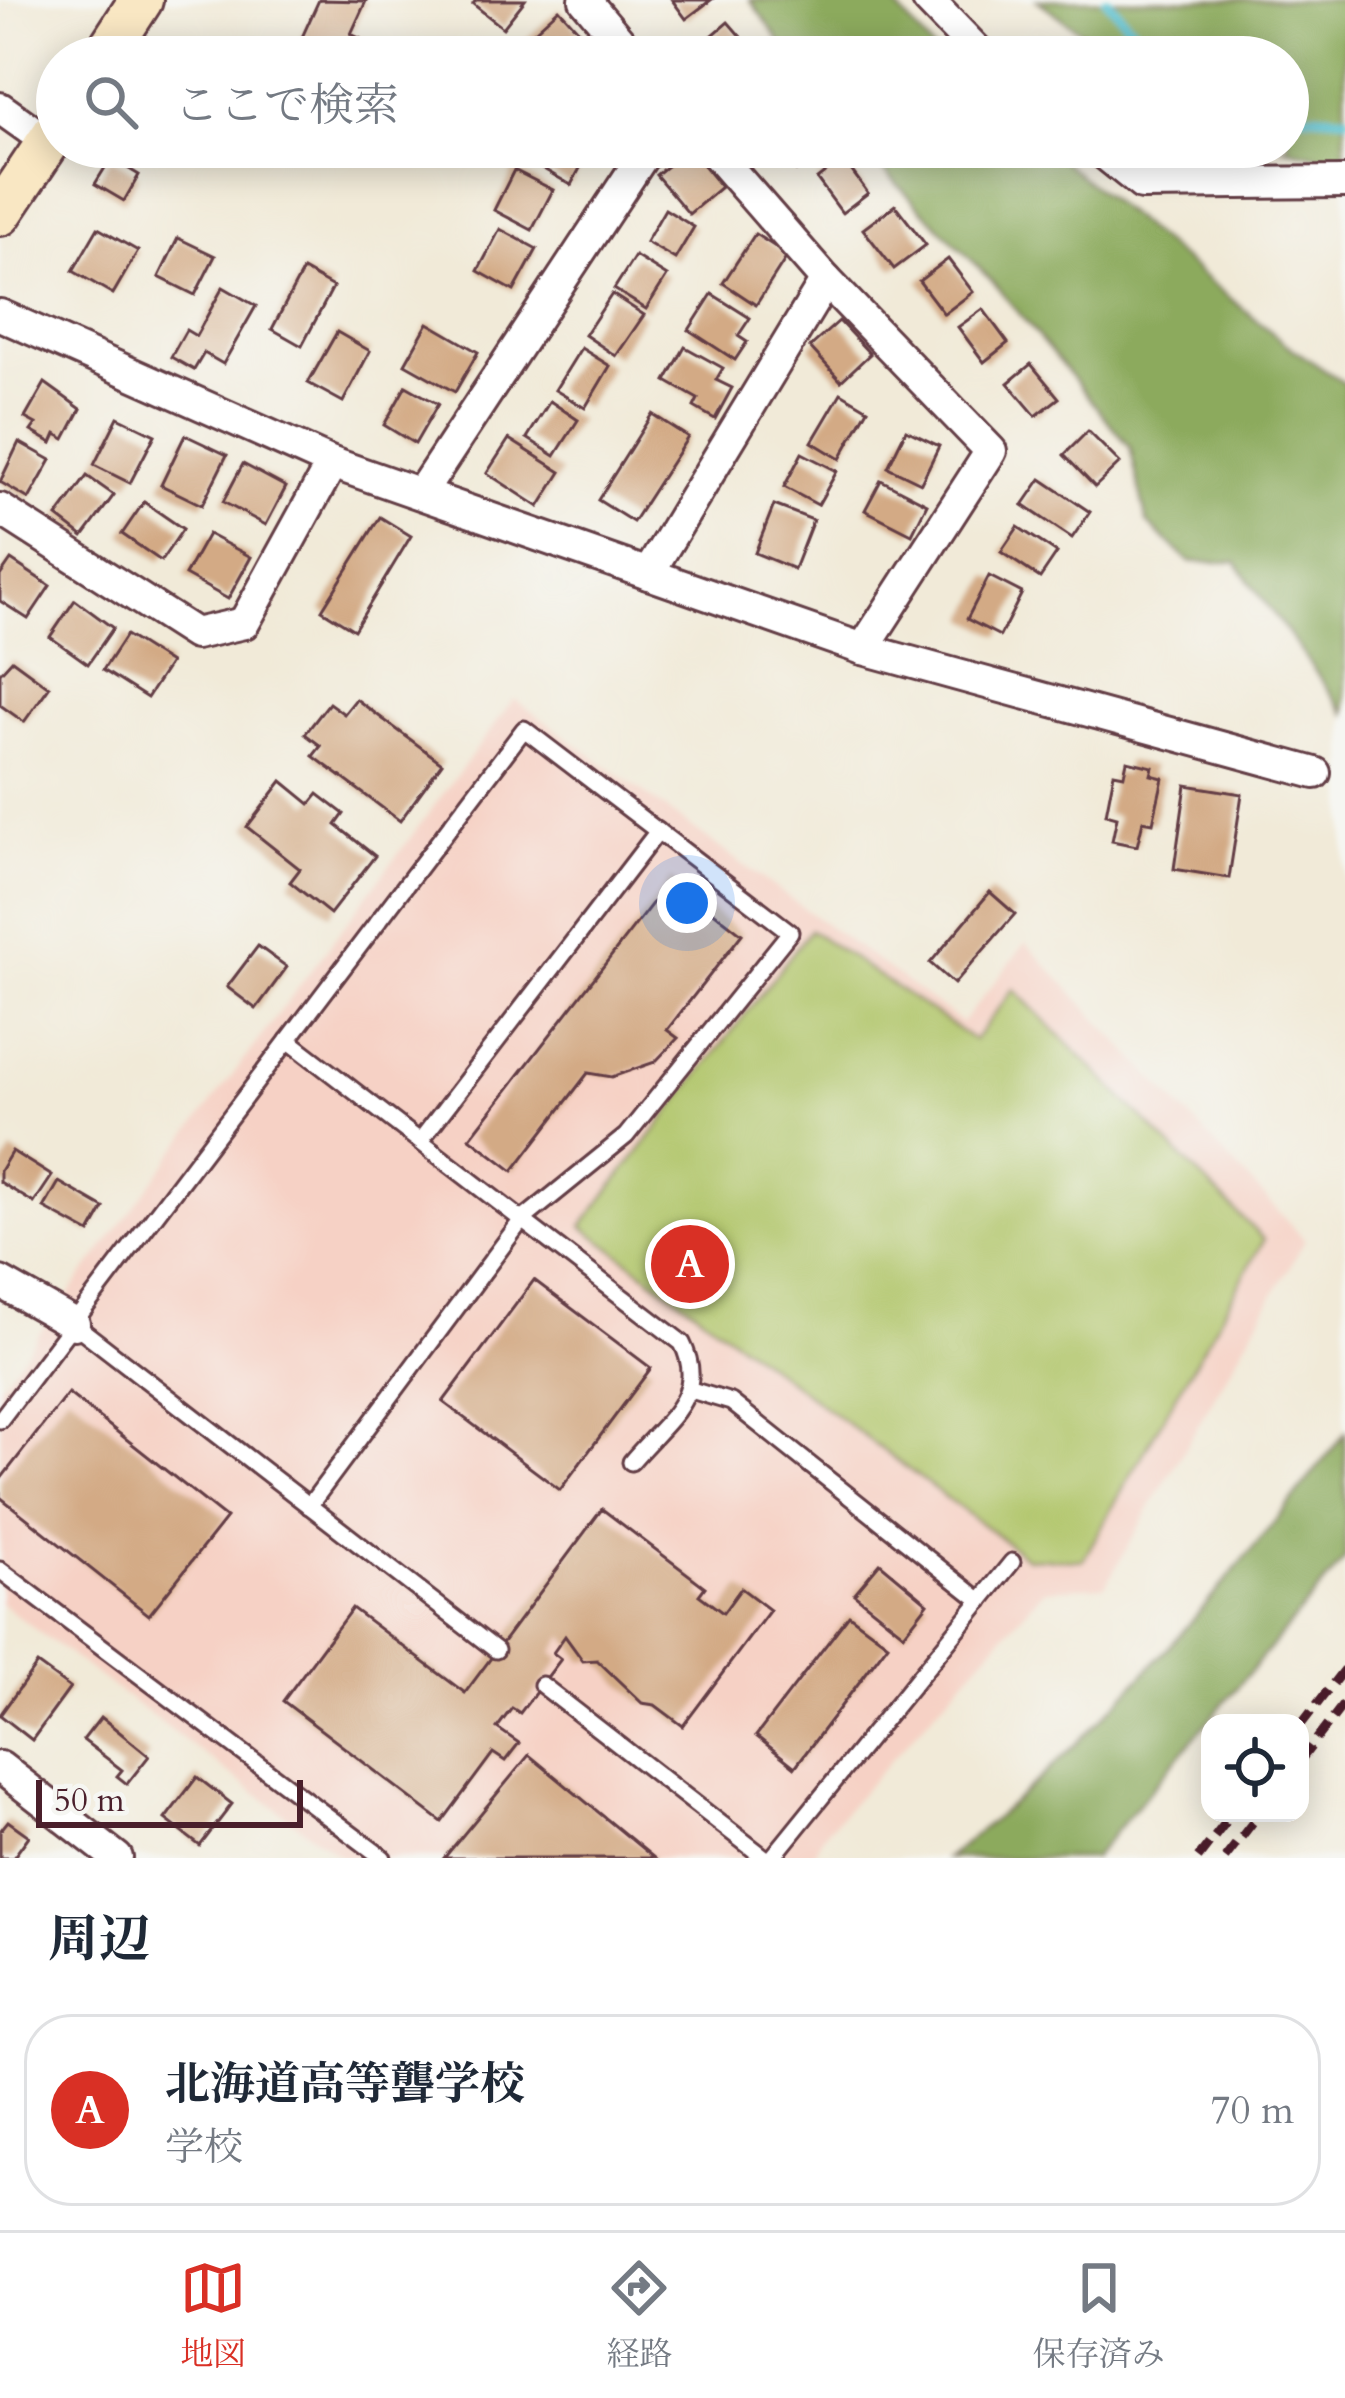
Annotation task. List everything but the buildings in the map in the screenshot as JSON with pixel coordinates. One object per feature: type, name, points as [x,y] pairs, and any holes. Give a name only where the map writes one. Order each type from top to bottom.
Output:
[{"type":"street","points":[[118,36],[141,0]]},
{"type":"street","points":[[585,0],[615,36]]},
{"type":"street","points":[[928,0],[963,36]]},
{"type":"street","points":[[0,108],[36,127]]},
{"type":"street","points":[[0,214],[36,161]]},
{"type":"street","points":[[421,493],[635,168]]},
{"type":"street","points":[[728,168],[826,280],[991,451],[863,649]]},
{"type":"street","points":[[1122,168],[1142,184],[1345,182]]},
{"type":"street","points":[[649,574],[826,280]]},
{"type":"street","points":[[0,315],[332,463],[863,649],[1315,773]]},
{"type":"street","points":[[0,508],[195,634],[244,623],[332,463]]},
{"type":"street","points":[[0,1282],[74,1324]]},
{"type":"street","points":[[0,1767],[117,1858]]},
{"type":"lane","points":[[0,1420],[524,729],[790,932],[626,1136],[521,1221],[309,1506]]},
{"type":"lane","points":[[420,1141],[658,831]]},
{"type":"lane","points":[[288,1040],[682,1343],[694,1367],[692,1390],[631,1462]]},
{"type":"lane","points":[[74,1324],[496,1651]]},
{"type":"lane","points":[[692,1390],[731,1402],[981,1601]]},
{"type":"lane","points":[[542,1685],[769,1858],[1012,1562]]},
{"type":"lane","points":[[0,1570],[383,1858]]},
{"type":"shaded area","points":[[514,699],[962,1023],[1026,943],[1305,1240],[1105,1586],[1045,1589],[823,1835],[812,1858],[343,1858],[0,1603],[0,1386]]},
{"type":"green space","points":[[750,0],[891,0],[921,36],[776,36]]},
{"type":"green space","points":[[1037,0],[1345,0],[1345,161],[1309,153],[1309,36],[1088,36]]},
{"type":"green space","points":[[882,168],[1071,168],[1286,344],[1345,384],[1345,713],[1236,562],[1190,562],[1147,523],[1130,447],[992,281]]},
{"type":"green space","points":[[810,930],[974,1040],[1014,989],[1264,1240],[1083,1560],[1027,1558],[582,1226]]},
{"type":"green space","points":[[1345,1433],[1345,1559],[1214,1714],[1201,1714],[1201,1730],[1093,1858],[946,1858],[1003,1812],[1109,1711],[1254,1547]]},
{"type":"waterway","points":[[1107,0],[1139,36]]},
{"type":"waterway","points":[[1309,114],[1345,117]]},
{"type":"railway","points":[[1309,1714],[1345,1668]]},
{"type":"railway","points":[[1309,1749],[1345,1702]]},
{"type":"railway","points":[[1198,1858],[1226,1822]]},
{"type":"railway","points":[[1225,1858],[1253,1822]]},
{"type":"place","name":"北海道高等聾学校","points":[[690,1264]]}]
